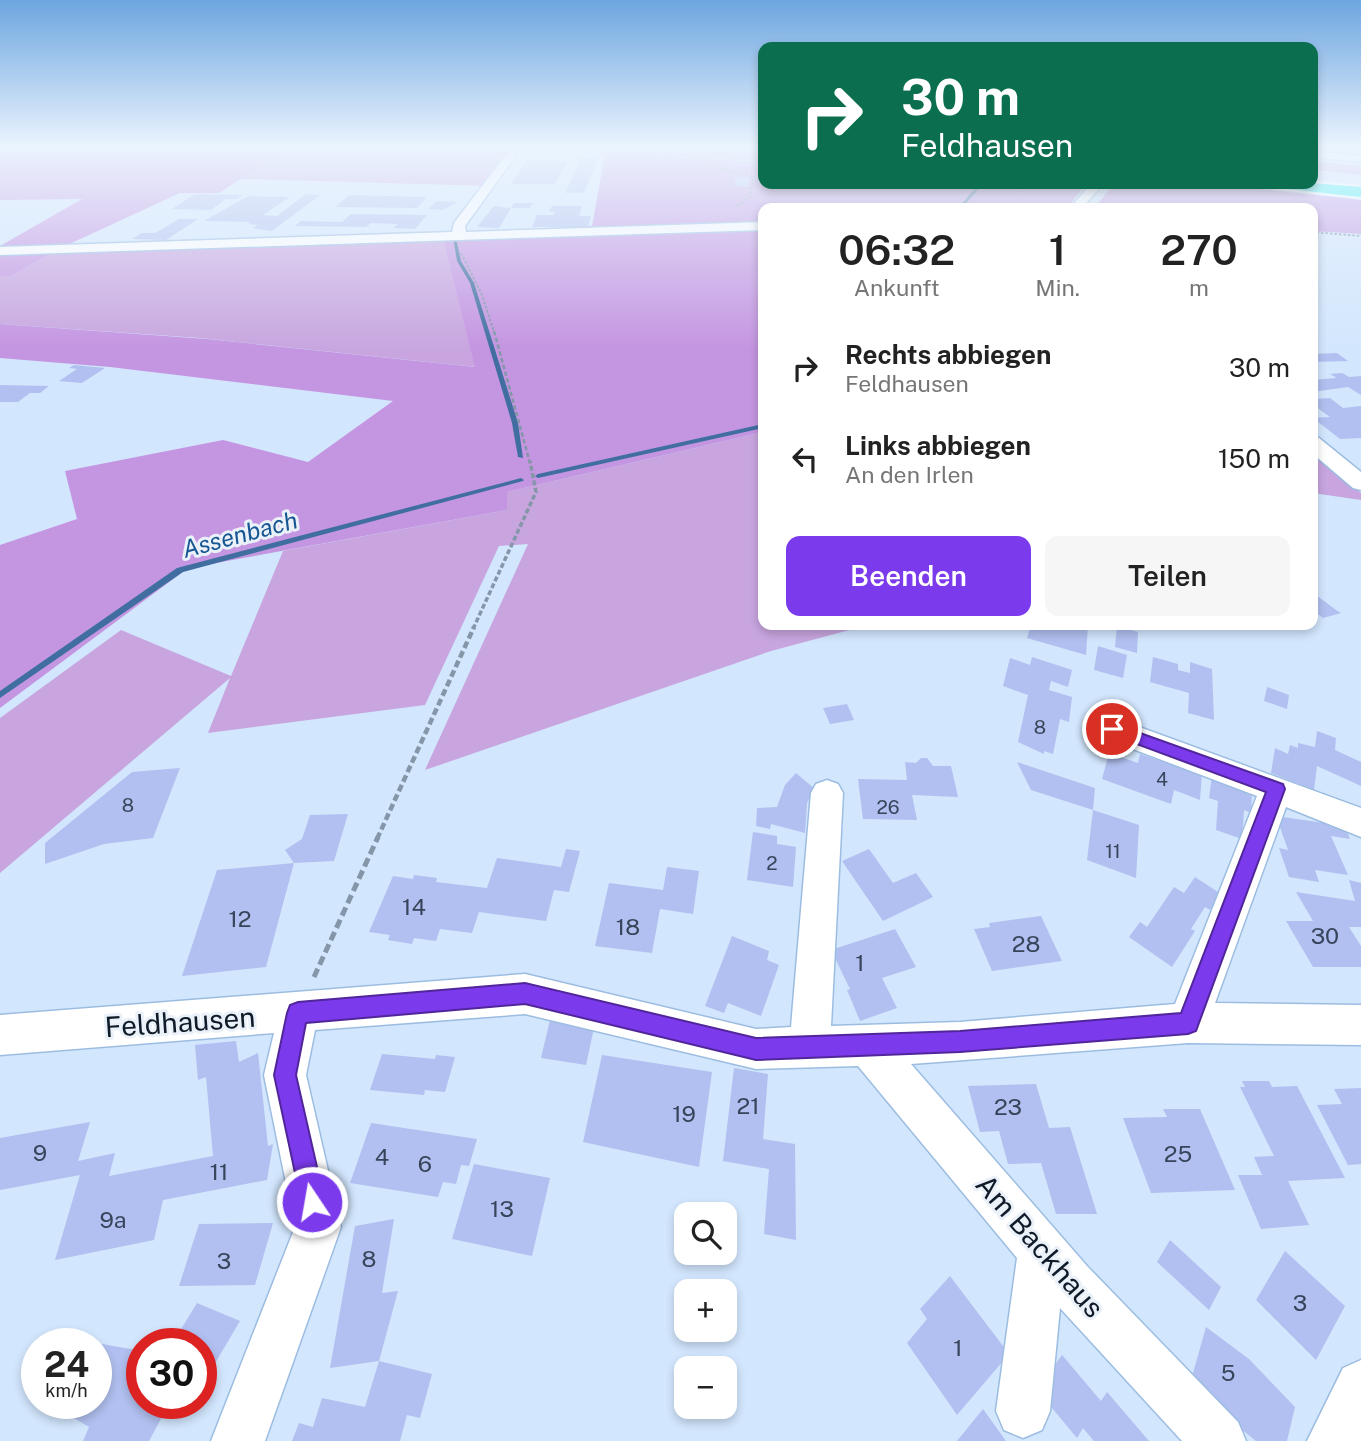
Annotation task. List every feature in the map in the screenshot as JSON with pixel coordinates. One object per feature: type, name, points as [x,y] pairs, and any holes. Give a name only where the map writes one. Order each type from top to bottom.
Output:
[{"type":"street","points":[[459,234],[459,226],[468,214]]},
{"type":"street","points":[[0,251],[758,226]]},
{"type":"street","points":[[1318,447],[1361,483]]},
{"type":"street","points":[[1112,729],[1361,823]]},
{"type":"street","points":[[1188,1023],[1276,789]]},
{"type":"street","points":[[810,1047],[827,793]]},
{"type":"street","name":"Feldhausen","points":[[0,1035],[525,994],[756,1049],[989,1040],[1188,1023],[1361,1025]]},
{"type":"street","points":[[238,1441],[318,1227],[285,1075],[298,1013]]},
{"type":"street","name":"Am Backhaus","points":[[867,1045],[1042,1251],[1219,1441]]},
{"type":"street","points":[[1023,1411],[1042,1251]]},
{"type":"street","points":[[1334,1441],[1361,1386]]},
{"type":"path","points":[[1318,232],[1361,236]]},
{"type":"path","points":[[298,1013],[536,492],[518,407],[479,284],[461,257],[459,234]]},
{"type":"shaded area","points":[[55,214],[134,214],[65,246],[11,276],[0,276],[0,246]]},
{"type":"shaded area","points":[[594,214],[758,214],[758,433],[507,492],[507,510],[188,568],[0,708],[0,545],[77,519],[65,471],[223,440],[308,462],[393,401],[110,367],[0,358],[0,324],[207,339],[475,367],[442,235],[592,226]]},
{"type":"shaded area","points":[[1318,214],[1361,214],[1361,234],[1318,231]]},
{"type":"shaded area","points":[[442,235],[476,367],[200,338],[0,324],[0,276],[11,276],[65,246]]},
{"type":"shaded area","points":[[758,433],[758,630],[849,630],[771,651],[425,770],[528,544],[499,546],[425,705],[208,733],[230,678],[0,873],[0,718],[121,630],[231,676],[283,551],[507,510],[507,492]]},
{"type":"shaded area","points":[[1318,455],[1361,493],[1361,500],[1318,494]]},
{"type":"building","points":[[216,214],[294,214],[272,231],[253,228],[258,225],[248,224],[251,222],[204,221]]},
{"type":"building","points":[[351,214],[427,215],[415,229],[393,228],[398,224],[371,223],[366,227],[295,226],[301,221],[342,222]]},
{"type":"building","points":[[487,214],[507,214],[499,228],[477,227]]},
{"type":"building","points":[[537,215],[591,216],[588,227],[532,227]]},
{"type":"building","points":[[179,219],[198,219],[166,240],[132,239],[142,233],[155,233]]},
{"type":"building","points":[[1337,353],[1348,361],[1318,362],[1318,354]]},
{"type":"building","points":[[74,365],[105,368],[82,383],[59,381],[77,369],[69,368]]},
{"type":"building","points":[[1330,374],[1361,376],[1361,395],[1348,387],[1318,391],[1318,380],[1337,378]]},
{"type":"building","points":[[0,385],[49,386],[40,393],[30,393],[18,402],[0,402]]},
{"type":"building","points":[[1330,398],[1343,408],[1361,406],[1361,438],[1340,439],[1318,422],[1318,418],[1330,417],[1318,408],[1318,399]]},
{"type":"building","points":[[1318,596],[1341,613],[1323,618],[1318,614]]},
{"type":"building","points":[[1029,630],[1088,630],[1086,655],[1027,638]]},
{"type":"building","points":[[1117,630],[1138,632],[1137,653],[1115,647]]},
{"type":"building","points":[[1098,646],[1127,655],[1123,678],[1094,670]]},
{"type":"building","points":[[1032,657],[1072,670],[1068,687],[1051,681],[1049,690],[1072,697],[1069,722],[1060,719],[1053,754],[1044,751],[1044,754],[1018,742],[1028,695],[1003,686],[1010,658],[1030,665]]},
{"type":"building","points":[[1153,657],[1178,664],[1178,670],[1190,673],[1190,662],[1212,669],[1214,720],[1188,713],[1189,693],[1150,682]]},
{"type":"building","points":[[1267,687],[1289,695],[1287,709],[1264,701]]},
{"type":"building","points":[[847,704],[854,720],[830,724],[823,708]]},
{"type":"building","points":[[1317,731],[1336,738],[1335,750],[1361,762],[1361,786],[1317,766],[1314,790],[1271,773],[1275,748],[1288,754],[1290,745],[1298,748],[1298,743],[1315,747]]},
{"type":"building","points":[[1109,753],[1138,763],[1140,754],[1164,762],[1164,758],[1202,772],[1200,800],[1174,790],[1171,804],[1102,779]]},
{"type":"building","points":[[921,758],[927,758],[933,766],[951,766],[958,797],[912,795],[917,820],[863,819],[858,779],[907,780],[905,762],[916,763]]},
{"type":"building","points":[[1017,762],[1095,788],[1093,810],[1031,790]]},
{"type":"building","points":[[180,768],[153,838],[104,844],[45,864],[45,843],[132,772]]},
{"type":"building","points":[[796,773],[815,789],[807,803],[805,833],[771,824],[770,829],[756,826],[757,808],[777,807],[785,785]]},
{"type":"building","points":[[1212,776],[1252,789],[1251,813],[1244,810],[1242,839],[1216,830],[1218,801],[1209,798]]},
{"type":"building","points":[[1093,810],[1139,825],[1136,878],[1087,860]]},
{"type":"building","points":[[348,814],[334,861],[294,863],[285,850],[302,839],[310,815]]},
{"type":"building","points":[[1276,816],[1345,826],[1350,839],[1331,836],[1348,875],[1315,870],[1319,882],[1289,877],[1279,848],[1288,850]]},
{"type":"building","points":[[753,832],[777,836],[777,844],[796,847],[793,887],[747,880]]},
{"type":"building","points":[[566,849],[580,851],[569,892],[554,890],[546,921],[479,912],[472,933],[440,929],[436,941],[414,938],[412,944],[388,940],[390,935],[369,932],[393,876],[413,879],[414,875],[437,878],[436,882],[487,888],[497,858],[561,867]]},
{"type":"building","points":[[869,849],[893,883],[916,873],[933,897],[883,921],[842,861]]},
{"type":"building","points":[[294,863],[266,967],[182,976],[217,870]]},
{"type":"building","points":[[667,867],[699,871],[693,914],[660,909],[652,953],[595,946],[609,883],[663,890]]},
{"type":"building","points":[[1195,877],[1221,894],[1210,910],[1205,907],[1191,929],[1195,931],[1172,967],[1129,937],[1140,922],[1147,927],[1174,887],[1184,893]]},
{"type":"building","points":[[1349,880],[1361,883],[1361,927],[1349,927],[1361,946],[1361,967],[1313,967],[1286,921],[1313,921],[1296,892],[1355,901]]},
{"type":"building","points":[[1041,916],[1062,961],[992,971],[974,929],[990,927],[989,923]]},
{"type":"building","points":[[895,929],[916,967],[882,978],[897,1008],[860,1021],[847,990],[850,989],[831,950]]},
{"type":"building","points":[[732,936],[769,951],[767,960],[779,965],[761,1016],[728,1003],[724,1013],[705,1006]]},
{"type":"building","points":[[550,1020],[594,1028],[586,1065],[541,1058]]},
{"type":"building","points":[[236,1041],[239,1062],[258,1053],[268,1146],[273,1144],[267,1180],[163,1200],[154,1240],[55,1260],[80,1175],[0,1190],[0,1138],[90,1122],[78,1161],[115,1153],[109,1176],[213,1156],[206,1077],[198,1080],[195,1045]]},
{"type":"building","points":[[382,1054],[435,1059],[436,1055],[455,1057],[445,1092],[425,1090],[424,1095],[370,1090]]},
{"type":"building","points":[[602,1055],[712,1072],[699,1167],[583,1142]]},
{"type":"building","points":[[734,1068],[768,1074],[763,1139],[795,1144],[796,1240],[764,1234],[769,1169],[723,1161]]},
{"type":"building","points":[[1242,1081],[1269,1081],[1272,1087],[1297,1086],[1345,1178],[1288,1181],[1309,1225],[1261,1229],[1238,1175],[1262,1175],[1254,1157],[1274,1156],[1240,1087],[1245,1087]]},
{"type":"building","points":[[1036,1084],[1049,1128],[1070,1127],[1097,1214],[1056,1214],[1041,1163],[1008,1164],[999,1131],[980,1132],[968,1086]]},
{"type":"building","points":[[1361,1088],[1361,1164],[1348,1165],[1317,1105],[1342,1104],[1334,1089]]},
{"type":"building","points":[[1163,1109],[1200,1109],[1235,1190],[1151,1193],[1123,1118],[1167,1117]]},
{"type":"building","points":[[371,1123],[477,1139],[469,1166],[461,1165],[456,1184],[443,1182],[438,1197],[350,1183]]},
{"type":"building","points":[[474,1164],[550,1178],[532,1256],[452,1239]]},
{"type":"building","points":[[394,1219],[382,1293],[398,1291],[379,1361],[330,1368],[355,1226]]},
{"type":"building","points":[[273,1223],[255,1285],[179,1286],[199,1224]]},
{"type":"building","points":[[1170,1240],[1221,1287],[1209,1310],[1157,1262]]},
{"type":"building","points":[[1285,1251],[1345,1306],[1316,1360],[1256,1300]]},
{"type":"building","points":[[950,1276],[1009,1354],[957,1415],[907,1343],[927,1319],[920,1309]]},
{"type":"building","points":[[197,1303],[240,1321],[217,1360],[217,1328],[182,1328]]},
{"type":"building","points":[[1206,1327],[1249,1359],[1295,1407],[1287,1441],[1256,1441],[1189,1387]]},
{"type":"building","points":[[112,1346],[126,1348],[126,1419],[161,1419],[149,1441],[83,1441],[89,1427],[76,1419],[112,1419]]},
{"type":"building","points":[[1062,1355],[1101,1401],[1107,1392],[1149,1441],[1094,1441],[1083,1428],[1077,1438],[1037,1390]]},
{"type":"building","points":[[379,1361],[432,1374],[420,1418],[407,1415],[400,1441],[292,1441],[299,1423],[313,1427],[322,1398],[365,1407]]},
{"type":"building","points":[[983,1409],[1006,1441],[957,1441]]},
{"type":"waterway","points":[[454,238],[459,261],[472,283],[515,423],[521,457]]},
{"type":"waterway","name":"Assenbach","points":[[538,476],[758,427]]},
{"type":"waterway","name":"Assenbach","points":[[0,695],[180,570],[521,480]]},
{"type":"route","points":[[312,1202],[285,1075],[298,1013],[525,994],[756,1049],[960,1042],[1188,1023],[1276,789],[1112,729]]}]
